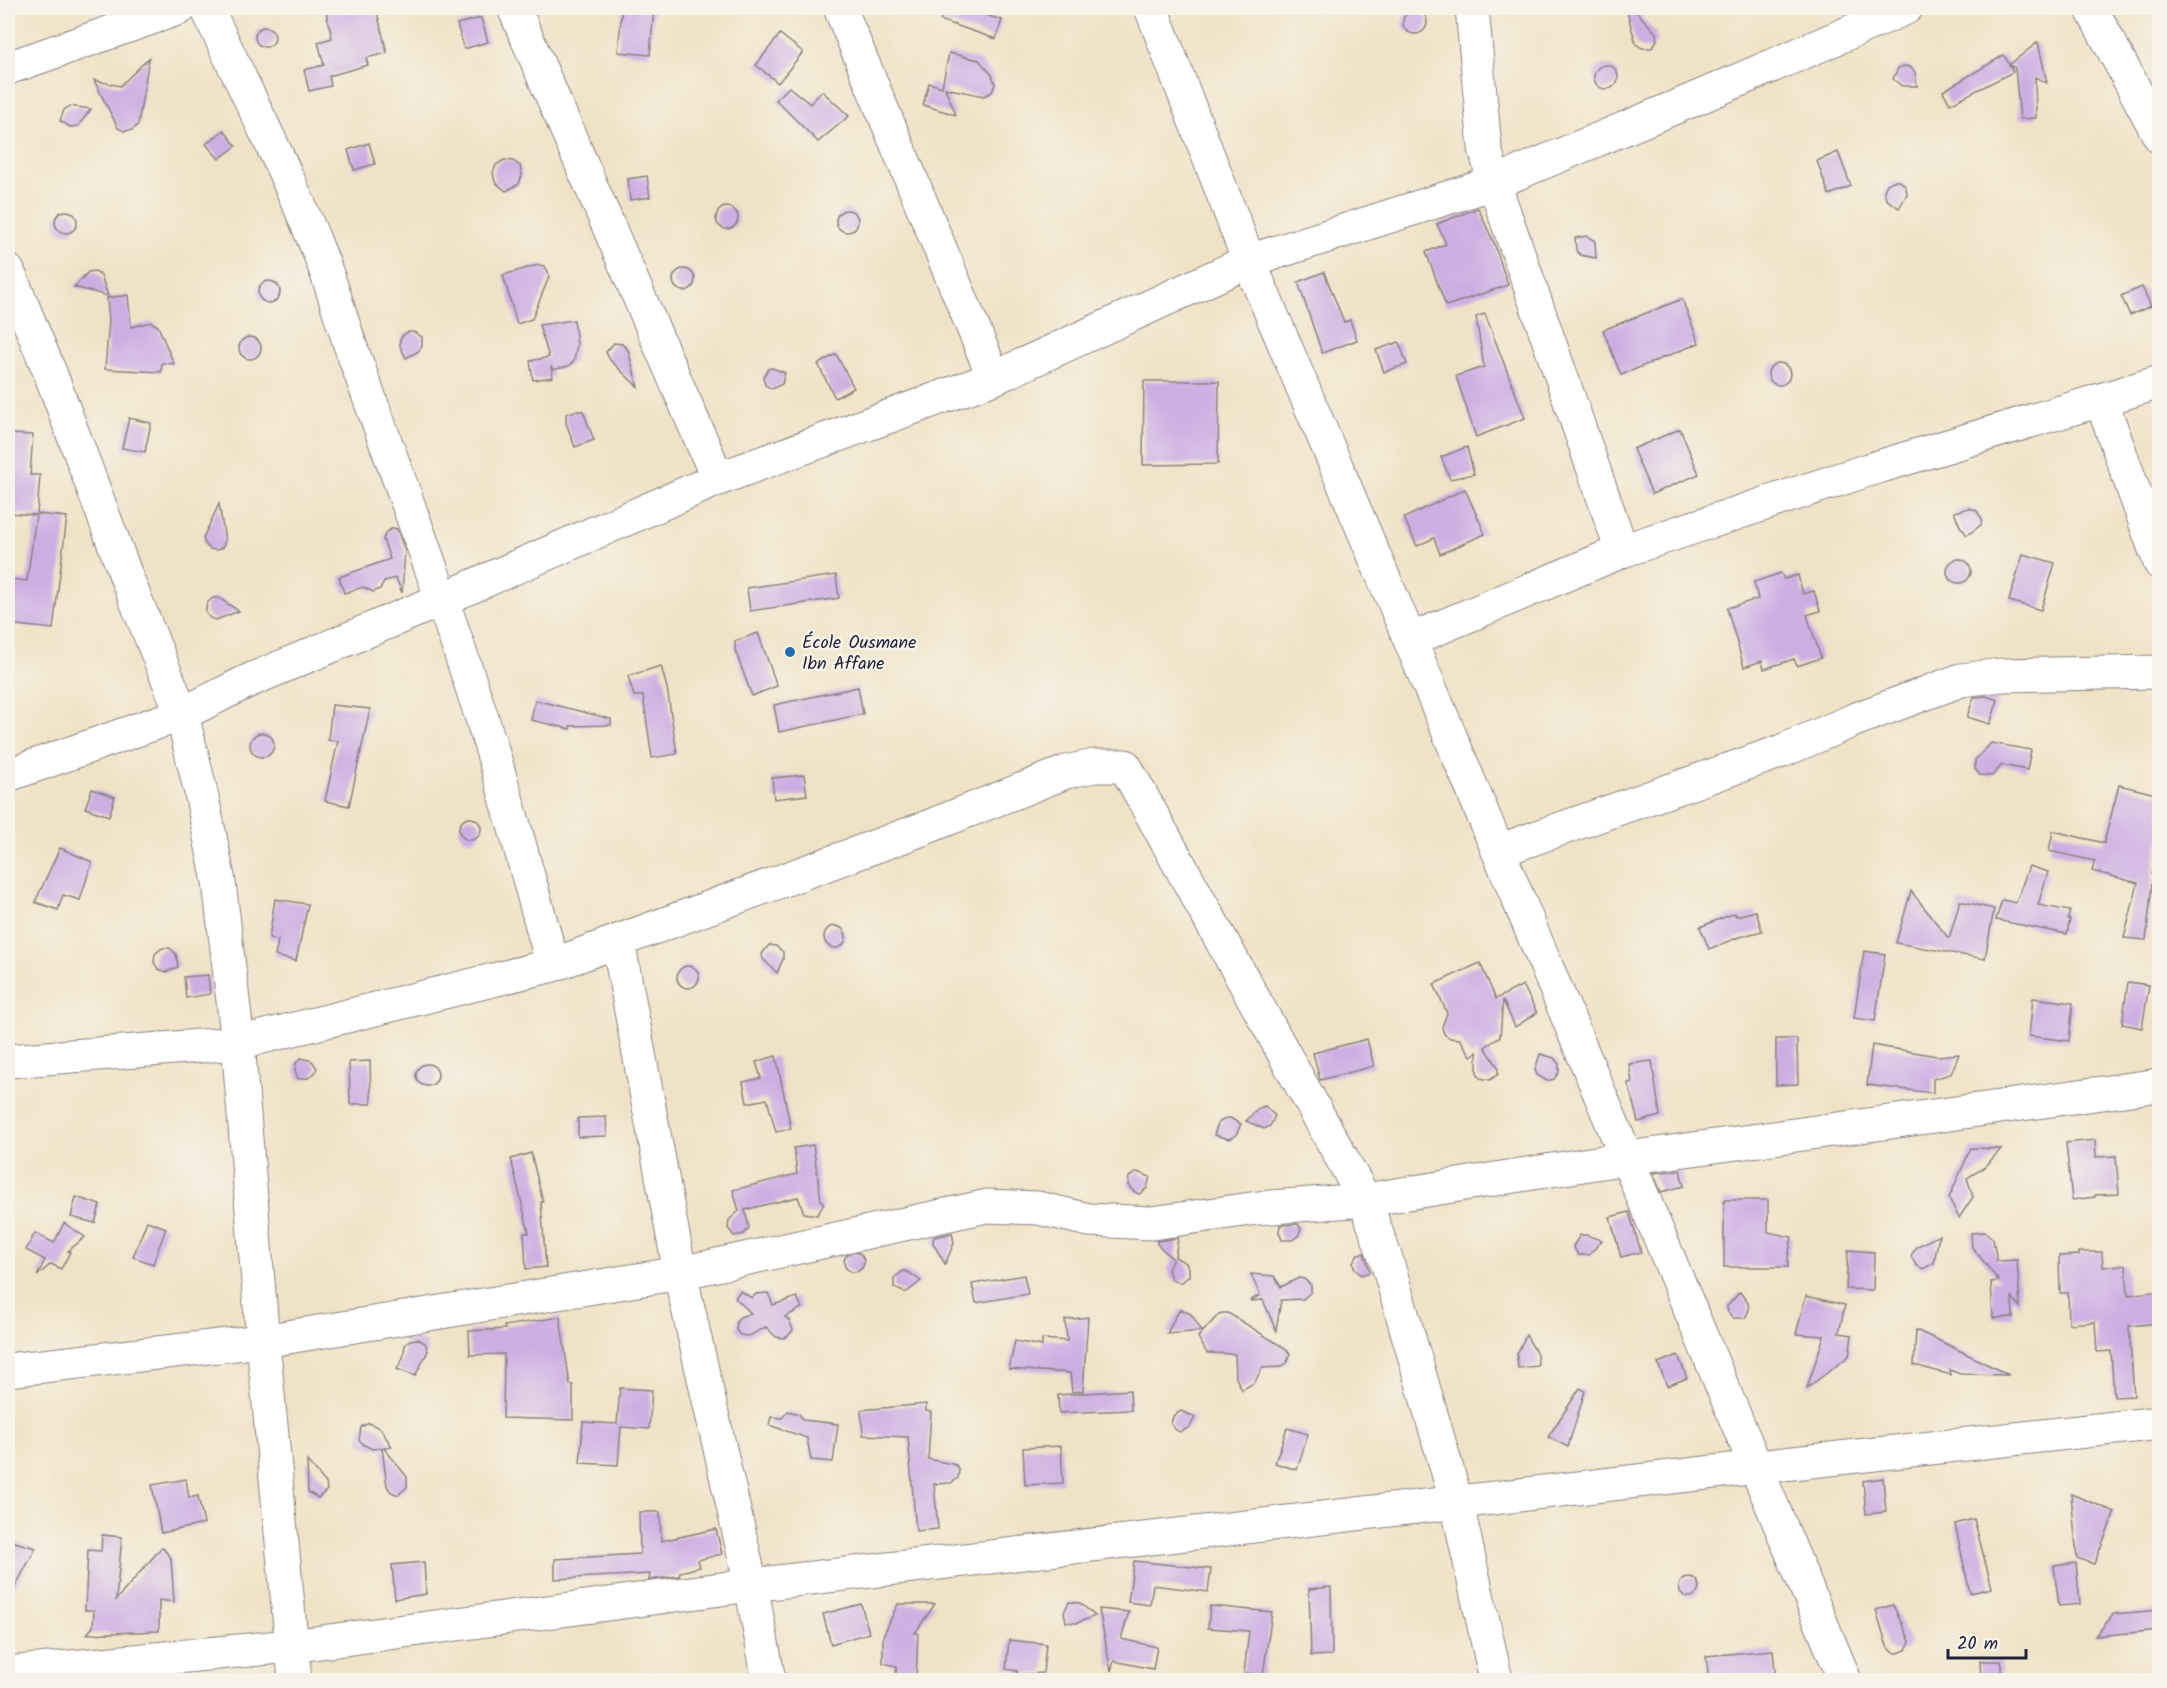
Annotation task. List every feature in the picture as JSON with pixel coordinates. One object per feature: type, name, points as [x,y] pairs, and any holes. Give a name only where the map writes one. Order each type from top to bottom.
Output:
[{"type":"street","points":[[8,68],[180,8]]},
{"type":"street","points":[[207,8],[318,248],[354,358],[443,599],[488,736],[553,965]]},
{"type":"street","points":[[514,8],[718,479]]},
{"type":"street","points":[[840,8],[994,378]]},
{"type":"street","points":[[1151,8],[1248,261],[1410,640],[1845,1680]]},
{"type":"street","points":[[1472,8],[1485,148],[1494,183],[1622,551]]},
{"type":"street","points":[[8,775],[182,714],[248,681],[718,479],[994,378],[1248,261],[1494,183],[1906,8]]},
{"type":"street","points":[[2091,8],[2160,137]]},
{"type":"street","points":[[8,271],[51,375],[128,581],[182,714],[202,797],[219,882],[238,1043],[295,1680]]},
{"type":"street","points":[[1410,640],[1622,551],[1869,470],[2160,382]]},
{"type":"street","points":[[2101,400],[2160,563]]},
{"type":"street","points":[[1498,851],[1782,751],[1854,720],[1961,680],[2002,675],[2160,672]]},
{"type":"street","points":[[8,1060],[238,1043],[553,965],[925,828],[1066,772],[1094,766],[1125,766],[1365,1200],[1388,1264],[1457,1504],[1496,1680]]},
{"type":"street","points":[[618,941],[680,1273],[752,1586],[770,1680]]},
{"type":"street","points":[[8,1370],[263,1341],[680,1273],[987,1206],[1038,1208],[1089,1221],[1152,1223],[1258,1208],[1365,1200],[1627,1158],[2160,1085]]},
{"type":"street","points":[[8,1673],[291,1646],[752,1586],[1757,1467],[2160,1423]]},
{"type":"building","points":[[325,8],[376,8],[387,53],[366,58],[368,65],[329,76],[331,86],[309,91],[304,70],[324,65],[318,42],[332,38]]},
{"type":"building","points":[[622,8],[654,8],[650,55],[618,52]]},
{"type":"building","points":[[944,8],[962,8],[1002,20],[996,39],[940,20]]},
{"type":"building","points":[[1626,8],[1633,8],[1656,33],[1657,40],[1652,48],[1642,48],[1636,44]]},
{"type":"building","points":[[1415,10],[1423,14],[1427,22],[1423,30],[1415,34],[1407,30],[1403,22],[1407,14]]},
{"type":"building","points":[[481,18],[488,42],[464,49],[457,24]]},
{"type":"building","points":[[261,27],[269,27],[275,33],[275,41],[269,47],[261,47],[255,41],[255,33]]},
{"type":"building","points":[[780,34],[803,52],[778,83],[756,65]]},
{"type":"building","points":[[2038,42],[2047,83],[2035,77],[2036,118],[2020,119],[2015,68],[2009,65]]},
{"type":"building","points":[[949,53],[979,60],[992,75],[995,84],[992,92],[984,96],[945,88],[956,115],[923,105],[929,83],[942,87]]},
{"type":"building","points":[[2004,55],[2013,72],[1950,104],[1943,91]]},
{"type":"building","points":[[149,58],[138,125],[132,130],[124,131],[118,128],[94,80],[120,86]]},
{"type":"building","points":[[1606,65],[1614,69],[1618,77],[1614,85],[1606,89],[1598,85],[1594,77],[1598,69]]},
{"type":"building","points":[[1910,67],[1915,72],[1917,86],[1902,86],[1893,79],[1898,68]]},
{"type":"building","points":[[789,87],[810,104],[822,91],[849,116],[818,142],[776,100]]},
{"type":"building","points":[[70,106],[91,109],[78,126],[70,127],[60,121],[64,110]]},
{"type":"building","points":[[224,130],[236,146],[219,159],[206,144]]},
{"type":"building","points":[[369,143],[375,164],[354,170],[348,150]]},
{"type":"building","points":[[1838,152],[1851,186],[1829,195],[1817,161]]},
{"type":"building","points":[[504,160],[513,161],[520,166],[522,175],[519,184],[506,191],[495,182],[493,173],[496,165]]},
{"type":"building","points":[[647,176],[650,197],[630,200],[628,179]]},
{"type":"building","points":[[1900,181],[1906,187],[1907,194],[1899,208],[1886,199],[1884,191],[1887,184]]},
{"type":"building","points":[[727,207],[737,214],[738,218],[731,228],[727,229],[717,222],[716,218],[723,208]]},
{"type":"building","points":[[1478,208],[1494,243],[1508,285],[1446,306],[1426,252],[1446,244],[1437,224]]},
{"type":"building","points":[[847,210],[857,217],[858,221],[851,231],[847,232],[837,225],[836,221],[843,211]]},
{"type":"building","points":[[66,211],[74,214],[77,222],[74,230],[66,233],[58,230],[55,222],[58,214]]},
{"type":"building","points":[[1587,236],[1595,241],[1596,258],[1580,255],[1576,250],[1575,238]]},
{"type":"building","points":[[538,265],[544,266],[549,277],[532,319],[517,324],[503,275]]},
{"type":"building","points":[[684,269],[694,276],[695,280],[688,290],[684,291],[674,284],[673,280],[680,270]]},
{"type":"building","points":[[95,271],[101,275],[108,296],[74,287],[88,272]]},
{"type":"building","points":[[1324,272],[1344,322],[1350,320],[1357,340],[1322,353],[1298,282]]},
{"type":"building","points":[[269,281],[277,284],[280,292],[277,300],[269,303],[261,300],[258,292],[261,284]]},
{"type":"building","points":[[2142,287],[2151,306],[2130,315],[2121,296]]},
{"type":"building","points":[[128,295],[131,327],[151,322],[158,326],[174,364],[162,363],[161,372],[105,369],[109,321],[107,298]]},
{"type":"building","points":[[1682,299],[1699,343],[1621,375],[1603,330]]},
{"type":"building","points":[[1485,314],[1525,418],[1476,437],[1456,376],[1484,367],[1476,317]]},
{"type":"building","points":[[574,320],[577,345],[574,361],[569,366],[553,370],[551,366],[553,377],[533,380],[530,361],[549,357],[539,325]]},
{"type":"building","points":[[408,332],[414,332],[422,337],[422,346],[419,351],[406,358],[400,346],[400,340]]},
{"type":"building","points":[[250,337],[258,340],[261,348],[258,356],[250,359],[242,356],[239,348],[242,340]]},
{"type":"building","points":[[1399,342],[1407,364],[1384,372],[1376,350]]},
{"type":"building","points":[[614,343],[622,344],[628,350],[638,387],[610,360],[606,352]]},
{"type":"building","points":[[836,354],[854,388],[835,398],[818,364]]},
{"type":"building","points":[[1779,363],[1789,370],[1790,374],[1783,384],[1779,385],[1769,378],[1768,374],[1775,364]]},
{"type":"building","points":[[772,368],[785,373],[782,384],[772,389],[765,385],[763,377],[768,369]]},
{"type":"building","points":[[1144,381],[1219,381],[1218,464],[1143,465]]},
{"type":"building","points":[[583,411],[594,440],[575,447],[566,423],[566,414]]},
{"type":"building","points":[[129,418],[151,423],[145,452],[122,448]]},
{"type":"building","points":[[1680,429],[1699,474],[1652,494],[1633,449]]},
{"type":"building","points":[[12,434],[33,435],[30,475],[40,475],[37,514],[67,517],[53,629],[8,624],[9,579],[27,581],[36,515],[8,513]]},
{"type":"building","points":[[1467,447],[1474,474],[1450,479],[1441,457]]},
{"type":"building","points":[[1465,489],[1485,534],[1440,554],[1434,538],[1417,546],[1404,518]]},
{"type":"building","points":[[219,504],[225,540],[223,547],[217,550],[210,549],[203,538]]},
{"type":"building","points":[[1969,508],[1976,510],[1982,519],[1981,525],[1967,535],[1954,512]]},
{"type":"building","points":[[393,528],[397,529],[405,551],[402,593],[396,578],[385,581],[380,589],[373,592],[363,587],[344,593],[339,577],[390,559],[383,539],[386,532]]},
{"type":"building","points":[[2023,554],[2055,563],[2041,610],[2009,601]]},
{"type":"building","points":[[1959,559],[1968,562],[1971,571],[1968,580],[1959,583],[1950,580],[1947,571],[1950,562]]},
{"type":"building","points":[[1781,573],[1784,579],[1798,575],[1803,594],[1814,591],[1820,611],[1807,615],[1821,658],[1797,666],[1794,659],[1764,669],[1762,661],[1744,667],[1727,608],[1758,599],[1754,582]]},
{"type":"building","points":[[836,575],[839,598],[750,611],[747,588]]},
{"type":"building","points":[[213,598],[219,598],[239,611],[216,620],[210,618],[206,613],[206,607]]},
{"type":"building","points":[[758,633],[777,686],[752,696],[735,650],[735,641]]},
{"type":"building","points":[[661,666],[667,688],[677,754],[652,758],[643,696],[634,696],[628,676]]},
{"type":"building","points":[[858,687],[863,714],[779,732],[774,705]]},
{"type":"building","points":[[1986,696],[1998,700],[1990,724],[1967,717],[1974,697]]},
{"type":"building","points":[[535,700],[611,719],[611,725],[570,726],[570,729],[531,720]]},
{"type":"building","points":[[332,705],[370,709],[349,806],[325,801],[338,741],[328,740]]},
{"type":"building","points":[[262,733],[270,737],[274,745],[270,753],[262,757],[254,753],[250,745],[254,737]]},
{"type":"building","points":[[1991,743],[2031,750],[2027,770],[2002,765],[1992,776],[1980,775],[1975,769],[1975,760]]},
{"type":"building","points":[[804,775],[807,795],[774,799],[772,778]]},
{"type":"building","points":[[2119,785],[2160,795],[2160,840],[2152,874],[2146,940],[2124,938],[2138,883],[2092,871],[2095,861],[2049,851],[2053,831],[2104,843]]},
{"type":"building","points":[[92,789],[115,797],[109,816],[85,808]]},
{"type":"building","points":[[470,818],[480,825],[481,829],[474,839],[470,840],[460,833],[459,829],[466,819]]},
{"type":"building","points":[[60,848],[92,862],[80,900],[63,895],[58,910],[35,902]]},
{"type":"building","points":[[2029,866],[2048,872],[2038,905],[2070,911],[2067,934],[1996,920],[2002,900],[2016,903]]},
{"type":"building","points":[[1911,891],[1949,939],[1960,901],[1994,909],[1985,959],[1896,943]]},
{"type":"building","points":[[275,899],[308,904],[296,961],[275,956],[278,940],[269,938]]},
{"type":"building","points":[[1756,911],[1762,931],[1709,949],[1700,927],[1735,913],[1736,916]]},
{"type":"building","points":[[835,926],[845,933],[846,937],[839,947],[835,948],[825,941],[824,937],[831,927]]},
{"type":"building","points":[[769,945],[776,946],[783,952],[783,959],[777,973],[763,959],[762,954]]},
{"type":"building","points":[[162,948],[170,948],[176,954],[178,967],[166,972],[158,969],[154,962],[155,954]]},
{"type":"building","points":[[1864,951],[1885,954],[1875,1021],[1854,1018]]},
{"type":"building","points":[[1480,963],[1496,999],[1523,985],[1537,1013],[1515,1027],[1503,1000],[1500,1037],[1485,1047],[1498,1067],[1498,1074],[1490,1080],[1480,1078],[1477,1072],[1477,1052],[1471,1056],[1460,1039],[1450,1038],[1444,1034],[1442,1027],[1447,1013],[1434,984]]},
{"type":"building","points":[[688,966],[698,973],[699,977],[692,987],[688,988],[678,981],[677,977],[684,967]]},
{"type":"building","points":[[208,975],[210,994],[186,998],[184,977]]},
{"type":"building","points":[[2128,982],[2149,985],[2142,1028],[2122,1024]]},
{"type":"building","points":[[2033,998],[2073,1003],[2069,1041],[2029,1036]]},
{"type":"building","points":[[1367,1039],[1374,1066],[1320,1080],[1313,1053]]},
{"type":"building","points":[[1776,1039],[1797,1039],[1798,1084],[1776,1085]]},
{"type":"building","points":[[1872,1045],[1937,1056],[1959,1054],[1951,1074],[1933,1079],[1933,1093],[1867,1085]]},
{"type":"building","points":[[1540,1054],[1554,1058],[1559,1064],[1559,1072],[1554,1079],[1547,1081],[1537,1075],[1535,1070]]},
{"type":"building","points":[[776,1056],[791,1129],[776,1132],[767,1099],[747,1103],[743,1082],[761,1078],[756,1062]]},
{"type":"building","points":[[301,1058],[312,1061],[317,1068],[308,1078],[298,1079],[295,1070],[296,1063]]},
{"type":"building","points":[[370,1061],[371,1104],[350,1104],[349,1062]]},
{"type":"building","points":[[1652,1061],[1660,1116],[1638,1122],[1628,1083],[1632,1082],[1629,1064]]},
{"type":"building","points":[[427,1064],[437,1071],[438,1075],[431,1085],[427,1086],[417,1079],[416,1075],[423,1065]]},
{"type":"building","points":[[1265,1106],[1275,1116],[1270,1126],[1264,1129],[1246,1121],[1258,1109]]},
{"type":"building","points":[[606,1117],[607,1136],[578,1137],[578,1118]]},
{"type":"building","points":[[1226,1118],[1241,1124],[1236,1135],[1229,1139],[1214,1135],[1218,1123]]},
{"type":"building","points":[[2095,1140],[2096,1157],[2116,1156],[2119,1194],[2095,1195],[2095,1197],[2072,1200],[2066,1143]]},
{"type":"building","points":[[813,1145],[821,1200],[824,1204],[817,1215],[804,1213],[798,1197],[760,1206],[745,1210],[749,1228],[744,1234],[734,1236],[728,1228],[729,1220],[739,1211],[733,1190],[797,1174],[794,1148]]},
{"type":"building","points":[[1971,1148],[2001,1149],[1985,1167],[1967,1178],[1973,1197],[1959,1218],[1949,1198]]},
{"type":"building","points":[[531,1153],[543,1202],[541,1202],[546,1267],[526,1269],[524,1233],[529,1233],[511,1159]]},
{"type":"building","points":[[1680,1170],[1684,1186],[1661,1192],[1653,1173]]},
{"type":"building","points":[[1137,1172],[1150,1177],[1147,1188],[1139,1194],[1128,1185],[1129,1177]]},
{"type":"building","points":[[76,1197],[100,1205],[95,1223],[71,1217]]},
{"type":"building","points":[[1724,1200],[1768,1200],[1768,1232],[1792,1237],[1788,1267],[1724,1267]]},
{"type":"building","points":[[1629,1212],[1641,1252],[1621,1257],[1610,1217]]},
{"type":"building","points":[[147,1221],[166,1228],[153,1264],[133,1257]]},
{"type":"building","points":[[64,1223],[85,1237],[68,1251],[70,1252],[61,1269],[51,1264],[37,1276],[45,1260],[26,1250],[35,1233],[54,1243]]},
{"type":"building","points":[[1298,1224],[1301,1229],[1298,1236],[1292,1240],[1282,1240],[1279,1232],[1280,1225]]},
{"type":"building","points":[[1985,1232],[1993,1239],[1997,1261],[2017,1260],[2020,1307],[2012,1297],[2013,1317],[1993,1318],[1991,1282],[1999,1281],[1972,1247],[1971,1233]]},
{"type":"building","points":[[952,1233],[954,1243],[945,1264],[933,1239]]},
{"type":"building","points":[[1580,1235],[1602,1240],[1589,1255],[1578,1255],[1573,1246]]},
{"type":"building","points":[[1939,1235],[1934,1263],[1923,1269],[1916,1265],[1911,1256],[1916,1247]]},
{"type":"building","points":[[1178,1238],[1175,1257],[1186,1263],[1189,1268],[1189,1276],[1181,1283],[1171,1279],[1168,1269],[1173,1259],[1157,1244],[1157,1241]]},
{"type":"building","points":[[1848,1250],[1874,1252],[1873,1290],[1846,1289]]},
{"type":"building","points":[[854,1252],[861,1255],[864,1262],[861,1269],[854,1272],[847,1269],[844,1262],[847,1255]]},
{"type":"building","points":[[2079,1252],[2102,1252],[2103,1267],[2126,1265],[2128,1295],[2160,1291],[2160,1323],[2129,1326],[2134,1396],[2114,1397],[2111,1351],[2097,1352],[2095,1322],[2069,1324],[2068,1293],[2060,1293],[2059,1256],[2079,1255]]},
{"type":"building","points":[[1364,1253],[1370,1272],[1361,1275],[1355,1269],[1353,1262],[1358,1254]]},
{"type":"building","points":[[903,1271],[921,1281],[907,1292],[894,1287],[894,1278]]},
{"type":"building","points":[[1251,1274],[1274,1276],[1281,1287],[1299,1278],[1304,1279],[1311,1285],[1311,1292],[1303,1299],[1281,1300],[1276,1330],[1263,1300],[1250,1301],[1260,1295]]},
{"type":"building","points":[[1024,1275],[1028,1294],[976,1303],[972,1284]]},
{"type":"building","points":[[740,1291],[752,1298],[756,1294],[768,1293],[773,1305],[797,1297],[802,1308],[785,1317],[789,1320],[793,1330],[784,1338],[776,1337],[766,1327],[749,1336],[740,1335],[736,1330],[737,1320],[751,1313],[735,1298]]},
{"type":"building","points":[[1740,1292],[1748,1303],[1749,1310],[1745,1318],[1733,1318],[1727,1306]]},
{"type":"building","points":[[1806,1296],[1845,1305],[1839,1333],[1852,1335],[1849,1356],[1807,1388],[1824,1336],[1796,1334]]},
{"type":"building","points":[[1181,1309],[1191,1314],[1202,1331],[1167,1334]]},
{"type":"building","points":[[1228,1313],[1286,1349],[1290,1354],[1287,1363],[1281,1367],[1262,1368],[1255,1382],[1242,1390],[1236,1378],[1235,1354],[1207,1353],[1198,1337],[1219,1314]]},
{"type":"building","points":[[560,1317],[570,1385],[573,1385],[573,1420],[503,1418],[504,1354],[470,1355],[469,1331],[505,1329],[504,1326]]},
{"type":"building","points":[[1088,1317],[1083,1391],[1072,1392],[1070,1373],[1009,1369],[1015,1341],[1042,1346],[1042,1339],[1067,1341],[1065,1320]]},
{"type":"building","points":[[1916,1330],[2009,1375],[1960,1374],[1950,1370],[1951,1375],[1914,1365]]},
{"type":"building","points":[[1526,1335],[1537,1354],[1538,1366],[1518,1368],[1517,1354]]},
{"type":"building","points":[[418,1339],[425,1343],[428,1351],[415,1376],[397,1369],[403,1358],[405,1345],[410,1340]]},
{"type":"building","points":[[1678,1355],[1687,1378],[1667,1386],[1658,1363]]},
{"type":"building","points":[[620,1388],[652,1390],[649,1429],[621,1427],[618,1465],[580,1463],[583,1422],[617,1424]]},
{"type":"building","points":[[1580,1388],[1585,1391],[1568,1447],[1548,1437]]},
{"type":"building","points":[[1130,1390],[1131,1410],[1059,1413],[1058,1395]]},
{"type":"building","points":[[926,1404],[926,1411],[931,1412],[928,1459],[956,1465],[959,1470],[958,1478],[951,1483],[934,1484],[938,1529],[916,1531],[908,1437],[863,1435],[861,1410]]},
{"type":"building","points":[[788,1411],[799,1414],[803,1420],[838,1424],[833,1462],[811,1460],[807,1438],[769,1425],[771,1417],[782,1418]]},
{"type":"building","points":[[1181,1411],[1195,1417],[1190,1427],[1180,1432],[1171,1424],[1173,1416]]},
{"type":"building","points":[[369,1423],[380,1428],[392,1447],[384,1448],[407,1477],[407,1487],[398,1495],[391,1492],[387,1486],[382,1448],[372,1449],[359,1440],[361,1427]]},
{"type":"building","points":[[1287,1428],[1308,1434],[1297,1470],[1275,1463]]},
{"type":"building","points":[[1061,1446],[1063,1483],[1025,1485],[1023,1448]]},
{"type":"building","points":[[307,1461],[326,1483],[327,1490],[318,1498],[308,1492]]},
{"type":"building","points":[[1883,1478],[1886,1512],[1866,1514],[1863,1481]]},
{"type":"building","points":[[186,1479],[189,1498],[198,1496],[204,1524],[161,1533],[152,1485]]},
{"type":"building","points":[[2071,1494],[2115,1512],[2094,1564],[2077,1558]]},
{"type":"building","points":[[639,1512],[660,1512],[661,1541],[716,1529],[722,1554],[698,1560],[700,1567],[680,1572],[679,1576],[649,1580],[650,1574],[555,1579],[555,1559],[640,1554]]},
{"type":"building","points":[[1974,1519],[1992,1588],[1970,1593],[1955,1524]]},
{"type":"building","points":[[102,1535],[122,1537],[116,1600],[162,1547],[171,1558],[174,1602],[159,1600],[159,1631],[87,1634],[93,1627],[94,1610],[85,1610],[88,1550],[101,1551]]},
{"type":"building","points":[[11,1541],[36,1548],[8,1600],[8,1555]]},
{"type":"building","points":[[1134,1561],[1211,1569],[1208,1592],[1153,1585],[1150,1605],[1128,1602]]},
{"type":"building","points":[[424,1562],[426,1594],[395,1599],[392,1565]]},
{"type":"building","points":[[2076,1563],[2080,1604],[2059,1606],[2054,1566]]},
{"type":"building","points":[[1685,1577],[1693,1577],[1699,1583],[1699,1591],[1693,1597],[1685,1597],[1679,1591],[1679,1583]]},
{"type":"building","points":[[1331,1587],[1332,1655],[1311,1656],[1309,1589]]},
{"type":"building","points":[[1069,1602],[1080,1603],[1095,1616],[1077,1623],[1066,1622],[1064,1612]]},
{"type":"building","points":[[861,1604],[869,1633],[831,1644],[823,1614]]},
{"type":"building","points":[[898,1604],[935,1604],[915,1633],[918,1633],[916,1680],[895,1680],[897,1666],[883,1663],[883,1636]]},
{"type":"building","points":[[1893,1605],[1910,1641],[1906,1650],[1898,1653],[1893,1652],[1887,1646],[1876,1610]]},
{"type":"building","points":[[1210,1606],[1272,1612],[1263,1675],[1244,1673],[1249,1631],[1208,1628]]},
{"type":"building","points":[[1099,1609],[1129,1612],[1121,1639],[1157,1647],[1153,1669],[1114,1661],[1111,1671]]},
{"type":"building","points":[[2160,1610],[2160,1630],[2095,1636],[2114,1614]]},
{"type":"building","points":[[1009,1640],[1046,1644],[1043,1673],[1017,1675],[1017,1671],[1006,1669]]},
{"type":"building","points":[[1773,1650],[1776,1680],[1709,1680],[1706,1656]]},
{"type":"building","points":[[1980,1661],[2001,1661],[2001,1680],[1981,1680]]},
{"type":"place","name":"École Ousmane Ibn Affane","points":[[790,652]]}]
